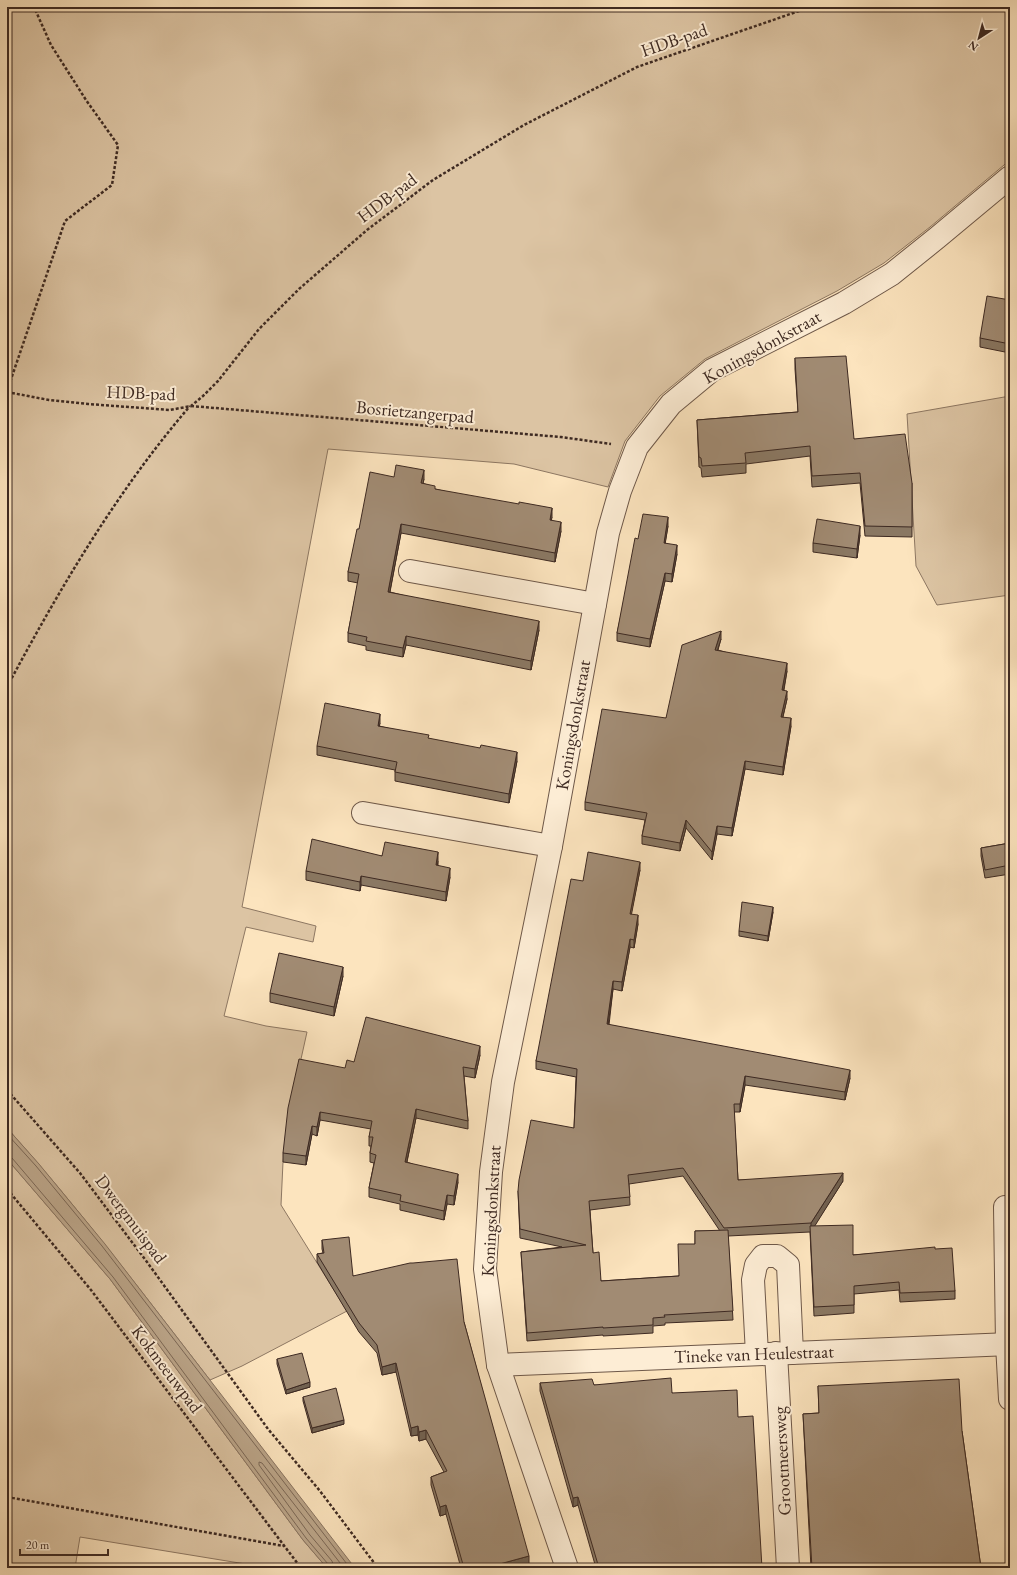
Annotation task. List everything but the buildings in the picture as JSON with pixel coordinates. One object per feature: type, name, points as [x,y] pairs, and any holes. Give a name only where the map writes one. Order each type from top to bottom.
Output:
[{"type":"street","name":"Koningsdonkstraat","points":[[567,1568],[498,1365],[484,1269],[491,1172],[503,1082],[551,846],[608,533],[620,492],[637,447],[671,404],[712,370],[844,303],[892,274],[1010,177]]},
{"type":"street","points":[[410,571],[595,604]]},
{"type":"street","points":[[363,813],[551,846]]},
{"type":"street","points":[[1005,1207],[1010,1399]]},
{"type":"street","name":"Tineke van Heulestraat","points":[[498,1365],[1008,1344]]},
{"type":"street","name":"Grootmeersweg","points":[[775,1353],[788,1568]]},
{"type":"path","points":[[7,391],[65,220],[112,185],[118,145],[86,100],[51,46],[34,7]]},
{"type":"path","name":"HDB-pad","points":[[7,391],[50,400],[88,404],[170,410],[191,406],[218,381],[259,329],[299,289],[367,230],[433,180],[524,125],[637,67],[799,11],[817,7]]},
{"type":"path","points":[[7,687],[30,644],[92,538],[127,487],[191,406]]},
{"type":"path","name":"Bosrietzangerpad","points":[[191,406],[561,437],[637,447]]},
{"type":"path","name":"Dwergmuispad","points":[[7,1090],[80,1173],[143,1255],[268,1429],[320,1491],[378,1568]]},
{"type":"path","name":"Kokmeeuwpad","points":[[7,1189],[91,1290],[301,1568]]},
{"type":"path","points":[[7,1497],[284,1546]]},
{"type":"shaded area","points":[[7,7],[1010,7],[1010,160],[930,227],[884,263],[837,291],[705,359],[660,396],[625,441],[608,487],[514,464],[328,449],[242,907],[316,926],[313,942],[246,927],[224,1016],[266,1026],[307,1032],[289,1113],[283,1162],[281,1205],[347,1311],[242,1366],[210,1380],[85,1220],[7,1128]]},
{"type":"shaded area","points":[[1010,396],[1010,595],[937,605],[916,566],[907,414]]},
{"type":"shaded area","points":[[7,1159],[110,1279],[303,1540],[327,1568],[270,1568],[80,1537],[75,1568],[7,1568]]},
{"type":"water","points":[[7,1128],[39,1164],[105,1244],[355,1568],[327,1568],[303,1540],[110,1279],[7,1159]]}]
